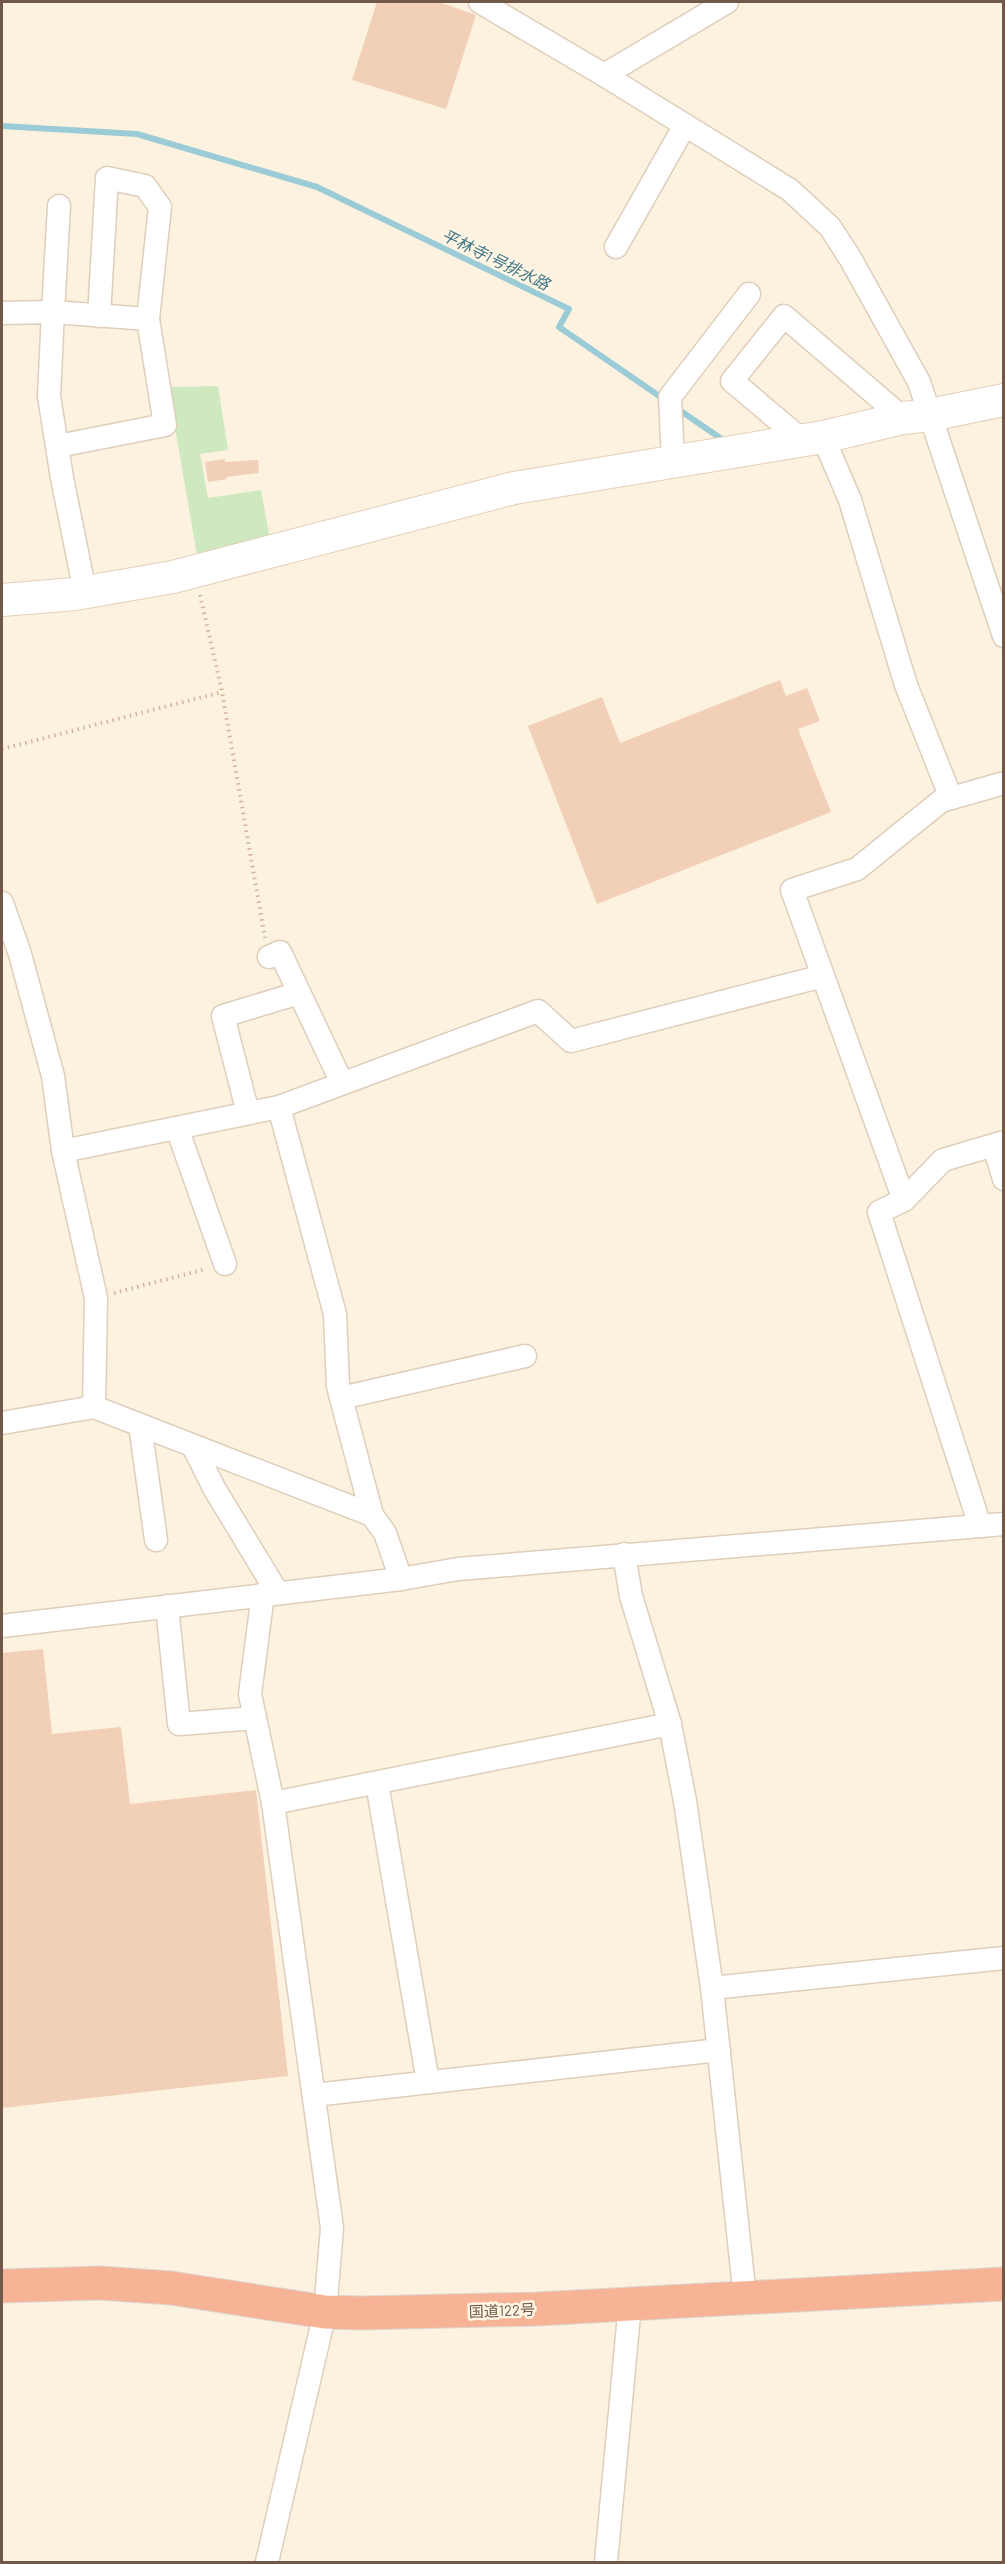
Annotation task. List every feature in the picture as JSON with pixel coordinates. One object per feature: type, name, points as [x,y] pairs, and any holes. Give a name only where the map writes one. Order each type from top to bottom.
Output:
[{"type":"highway","name":"国道122号","points":[[2,2286],[91,2283],[171,2288],[326,2312],[465,2312],[1004,2284]]},
{"type":"street","points":[[480,2],[604,75],[790,190],[830,227],[850,258],[919,382],[916,416],[1004,636]]},
{"type":"street","points":[[604,75],[727,2]]},
{"type":"street","points":[[616,247],[685,125]]},
{"type":"street","points":[[57,446],[165,425],[148,319],[160,207],[145,186],[107,178],[99,316]]},
{"type":"street","points":[[59,206],[50,396],[57,446],[85,592]]},
{"type":"street","points":[[673,461],[670,397],[749,294]]},
{"type":"street","points":[[2,313],[53,312],[148,319]]},
{"type":"street","points":[[916,416],[784,316],[732,381],[812,439],[850,500],[906,685],[951,798]]},
{"type":"street","points":[[2,600],[85,592],[195,571],[514,488],[812,439],[916,416],[1004,400]]},
{"type":"street","points":[[904,1200],[792,890],[857,868],[941,801],[1004,783]]},
{"type":"street","points":[[2,903],[20,954],[53,1076],[63,1151],[96,1298],[94,1407]]},
{"type":"street","points":[[268,957],[280,952],[342,1083]]},
{"type":"street","points":[[63,1151],[279,1107],[538,1011],[571,1041],[824,976]]},
{"type":"street","points":[[248,1113],[223,1016],[300,993]]},
{"type":"street","points":[[279,1107],[335,1314],[338,1386],[341,1398],[372,1515],[385,1533],[401,1579]]},
{"type":"street","points":[[177,1128],[225,1264]]},
{"type":"street","points":[[980,1526],[879,1212],[904,1200],[943,1160],[999,1144],[1004,1179]]},
{"type":"street","points":[[341,1398],[525,1356]]},
{"type":"street","points":[[2,1423],[94,1407],[372,1515]]},
{"type":"street","points":[[140,1425],[156,1540]]},
{"type":"street","points":[[193,1446],[270,1593],[249,1694],[273,1803],[332,2228],[326,2312],[267,2562]]},
{"type":"street","points":[[2,1626],[401,1579],[458,1569],[1004,1524]]},
{"type":"street","points":[[624,1554],[631,1596],[670,1724],[685,1801],[712,1988],[745,2298]]},
{"type":"street","points":[[167,1606],[179,1724],[255,1718]]},
{"type":"street","points":[[273,1803],[670,1724]]},
{"type":"street","points":[[377,1783],[428,2082]]},
{"type":"street","points":[[712,1988],[1004,1958]]},
{"type":"street","points":[[314,2095],[718,2050]]},
{"type":"street","points":[[606,2562],[630,2304]]},
{"type":"path","points":[[195,571],[222,692],[268,957]]},
{"type":"path","points":[[2,749],[222,692]]},
{"type":"path","points":[[96,1298],[225,1264]]},
{"type":"green space","points":[[218,386],[228,450],[200,454],[208,498],[261,490],[270,540],[198,561],[168,387]]},
{"type":"building","points":[[377,2],[439,2],[476,15],[446,109],[352,80]]},
{"type":"building","points":[[225,459],[225,462],[258,460],[259,473],[208,482],[205,462]]},
{"type":"building","points":[[780,680],[786,696],[807,688],[820,721],[798,729],[831,812],[597,904],[528,726],[602,697],[620,743]]},
{"type":"building","points":[[43,1649],[52,1734],[121,1727],[130,1804],[256,1790],[288,2076],[2,2108],[2,1653]]},
{"type":"waterway","name":"平林寺1号排水路","points":[[2,126],[137,134],[317,187],[569,309],[559,327],[665,400]]},
{"type":"waterway","name":"平林寺1号排水路","points":[[675,407],[726,442]]}]
